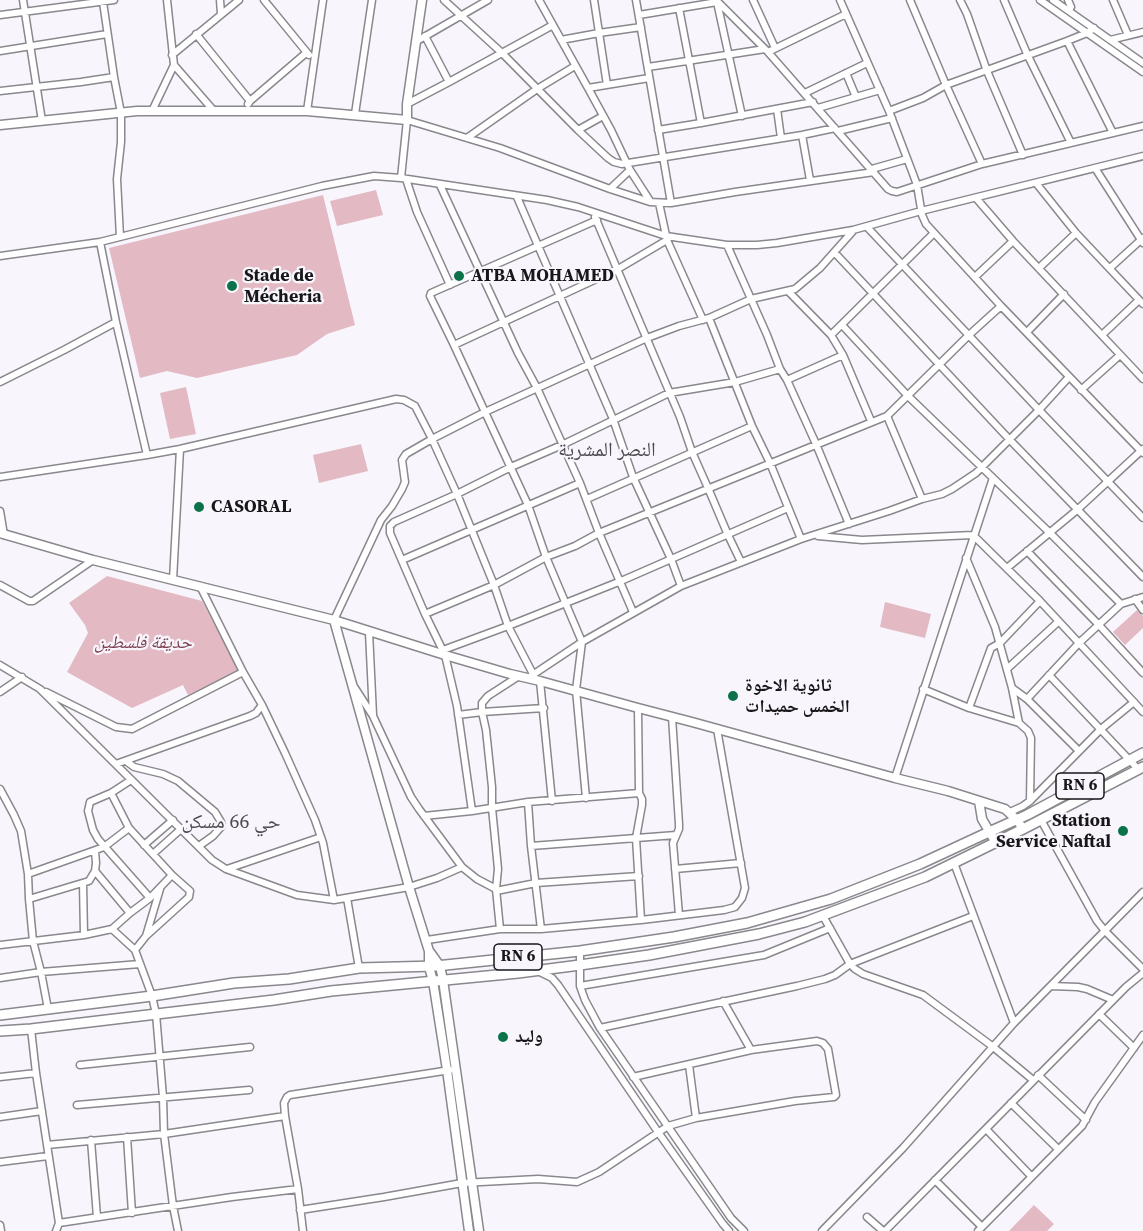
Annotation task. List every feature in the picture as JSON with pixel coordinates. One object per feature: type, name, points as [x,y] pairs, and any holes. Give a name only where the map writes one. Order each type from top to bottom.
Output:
[{"type":"main road","points":[[0,125],[152,111],[307,111],[407,120],[407,104],[421,39],[422,0]]},
{"type":"main road","points":[[2,534],[201,588],[334,620],[519,676],[531,676],[540,681],[979,801],[1010,812],[1023,829]]},
{"type":"main road","points":[[334,620],[409,887],[427,940],[429,967],[438,980]]},
{"type":"main road","name":"RN 6","points":[[0,1015],[234,983],[289,979],[359,968],[429,967],[580,951],[674,937],[747,922],[831,899],[920,864],[1017,820],[1143,753]]},
{"type":"main road","name":"RN 6","points":[[0,1031],[274,1000],[331,991],[580,965],[719,942],[805,922],[925,877],[1141,768]]},
{"type":"main road","points":[[979,801],[982,819],[996,843]]},
{"type":"main road","points":[[429,951],[440,966],[438,980],[479,1231]]},
{"type":"main road","points":[[329,972],[331,991]]},
{"type":"main road","points":[[452,1070],[462,1183],[469,1231]]},
{"type":"street","points":[[23,0],[42,121]]},
{"type":"street","points":[[0,15],[114,0]]},
{"type":"street","points":[[167,0],[174,65],[214,111]]},
{"type":"street","points":[[220,0],[221,14]]},
{"type":"street","points":[[172,54],[239,0]]},
{"type":"street","points":[[264,0],[306,53],[315,58]]},
{"type":"street","points":[[307,111],[323,0]]},
{"type":"street","points":[[355,114],[372,0]]},
{"type":"street","points":[[444,0],[502,53],[608,158],[619,163],[836,129],[890,115],[946,85],[1067,41],[1094,28]]},
{"type":"street","points":[[449,82],[421,39],[488,0]]},
{"type":"street","points":[[539,0],[630,170],[650,202]]},
{"type":"street","points":[[594,0],[607,85]]},
{"type":"street","points":[[636,0],[671,203]]},
{"type":"street","points":[[754,0],[776,48]]},
{"type":"street","points":[[840,0],[880,90],[907,159],[917,186],[921,211],[926,224],[1001,306],[1142,451],[1077,510],[1006,568]]},
{"type":"street","points":[[910,0],[982,164]]},
{"type":"street","points":[[960,0],[1023,155]]},
{"type":"street","points":[[1004,0],[1028,56],[1071,142]]},
{"type":"street","points":[[1040,0],[1143,72]]},
{"type":"street","points":[[1053,0],[1143,63]]},
{"type":"street","points":[[1068,0],[1071,7],[1069,11]]},
{"type":"street","points":[[639,15],[717,1]]},
{"type":"street","points":[[717,1],[766,50],[892,191],[897,192],[982,164],[1143,126]]},
{"type":"street","points":[[717,1],[742,116]]},
{"type":"street","points":[[1115,1],[1128,35]]},
{"type":"street","points":[[103,2],[121,113],[117,179],[120,237]]},
{"type":"street","points":[[679,8],[701,123]]},
{"type":"street","points":[[648,67],[776,48],[846,14]]},
{"type":"street","points":[[407,104],[553,25]]},
{"type":"street","points":[[561,40],[641,27]]},
{"type":"street","points":[[1110,40],[1143,32]]},
{"type":"street","points":[[0,51],[107,34]]},
{"type":"street","points":[[196,34],[250,101]]},
{"type":"street","points":[[1067,41],[1113,133]]},
{"type":"street","points":[[245,111],[250,101],[306,53]]},
{"type":"street","points":[[805,93],[867,63]]},
{"type":"street","points":[[152,111],[174,65]]},
{"type":"street","points":[[467,138],[537,89],[575,66]]},
{"type":"street","points":[[846,73],[856,97]]},
{"type":"street","points":[[0,91],[114,76]]},
{"type":"street","points":[[588,88],[650,78]]},
{"type":"street","points":[[818,108],[880,90]]},
{"type":"street","points":[[658,130],[813,102]]},
{"type":"street","points":[[777,109],[781,138]]},
{"type":"street","points":[[578,130],[603,116]]},
{"type":"street","points":[[450,285],[404,178],[407,120],[467,138],[610,189],[659,203],[671,203],[873,170],[907,159]]},
{"type":"street","points":[[802,135],[810,180]]},
{"type":"street","points":[[0,256],[100,242],[322,186],[374,176],[404,178],[547,200],[578,207],[666,238],[728,245],[757,245],[853,230],[1143,156]]},
{"type":"street","points":[[1095,168],[1142,240],[1110,268]]},
{"type":"street","points":[[610,189],[630,170]]},
{"type":"street","points":[[1036,183],[1076,233],[1141,302],[1102,335]]},
{"type":"street","points":[[440,184],[580,483],[633,612]]},
{"type":"street","points":[[517,196],[613,419],[633,477],[672,559],[681,586]]},
{"type":"street","points":[[976,198],[1013,241],[1143,379]]},
{"type":"street","points":[[659,203],[666,238],[735,382],[801,539]]},
{"type":"street","points":[[593,212],[680,417],[692,452],[741,562]]},
{"type":"street","points":[[586,798],[576,690],[582,642],[546,557],[528,505],[430,296],[431,293],[597,220]]},
{"type":"street","points":[[867,226],[1143,518]]},
{"type":"street","points":[[334,620],[381,520],[392,506],[405,482],[402,460],[404,456],[485,412],[647,339],[679,326],[706,319],[751,299],[800,286],[835,252],[853,230]]},
{"type":"street","points":[[831,335],[934,233]]},
{"type":"street","points":[[1040,268],[1076,233]]},
{"type":"street","points":[[454,345],[618,269],[666,238]]},
{"type":"street","points":[[975,277],[1013,241]]},
{"type":"street","points":[[100,242],[147,455]]},
{"type":"street","points":[[728,245],[849,524]]},
{"type":"street","points":[[835,252],[938,365],[1143,577]]},
{"type":"street","points":[[788,291],[831,335],[843,355],[871,421]]},
{"type":"street","points":[[1027,332],[1064,294]]},
{"type":"street","points":[[425,614],[494,585],[546,557],[575,546],[599,533],[887,416],[1001,306]]},
{"type":"street","points":[[0,382],[116,322]]},
{"type":"street","points":[[842,325],[908,396],[1121,604]]},
{"type":"street","points":[[787,380],[843,355]]},
{"type":"street","points":[[1081,390],[1120,355]]},
{"type":"street","points":[[472,811],[458,715],[444,653],[390,533],[390,526],[394,522],[669,393],[735,382],[780,369]]},
{"type":"street","points":[[0,477],[180,449],[396,399],[409,402],[415,406],[457,494],[508,626],[531,676],[582,642],[681,586],[801,539],[889,512],[952,489],[972,477],[1069,377]]},
{"type":"street","points":[[887,416],[922,499]]},
{"type":"street","points":[[587,499],[752,426]]},
{"type":"street","points":[[173,580],[180,449]]},
{"type":"street","points":[[895,778],[993,478]]},
{"type":"street","points":[[402,560],[580,483]]},
{"type":"street","points":[[444,653],[621,581],[788,508]]},
{"type":"street","points":[[0,511],[2,534]]},
{"type":"street","points":[[814,536],[862,540],[973,535],[1142,709]]},
{"type":"street","points":[[1027,551],[1143,673]]},
{"type":"street","points":[[966,558],[995,627],[1019,723]]},
{"type":"street","points":[[0,585],[33,601],[93,560]]},
{"type":"street","points":[[201,588],[262,705],[315,820],[321,837],[334,900]]},
{"type":"street","points":[[1027,699],[1098,624],[1121,604],[1143,597]]},
{"type":"street","points":[[1135,599],[1143,610]]},
{"type":"street","points":[[969,708],[989,651],[1000,643],[1040,602]]},
{"type":"street","points":[[1007,669],[1058,622]]},
{"type":"street","points":[[369,632],[373,716]]},
{"type":"street","points":[[0,665],[40,689],[116,727],[132,729],[243,672]]},
{"type":"street","points":[[1049,675],[1130,760],[1141,768]]},
{"type":"street","points":[[500,929],[492,787],[482,703],[488,696],[519,676]]},
{"type":"street","points":[[0,692],[22,678]]},
{"type":"street","points":[[351,681],[373,716],[411,797],[462,867],[477,879],[496,890],[536,883],[639,876]]},
{"type":"street","points":[[540,681],[552,801]]},
{"type":"street","points":[[1012,688],[1027,699],[1079,751]]},
{"type":"street","points":[[40,689],[212,860],[226,869],[297,895],[334,900],[409,887],[462,867]]},
{"type":"street","points":[[923,689],[969,708],[1019,723],[1028,731],[1031,738],[1030,801]]},
{"type":"street","points":[[1010,812],[1030,801],[1101,729],[1134,702]]},
{"type":"street","points":[[116,765],[250,716],[262,705]]},
{"type":"street","points":[[458,715],[544,708]]},
{"type":"street","points":[[638,708],[639,793],[642,805],[636,838],[641,920]]},
{"type":"street","points":[[672,717],[680,824],[673,843],[679,915]]},
{"type":"street","points":[[427,940],[500,929],[541,929],[641,920],[735,907],[745,891],[717,729]]},
{"type":"street","points":[[126,761],[134,767],[163,774],[178,781],[215,812],[221,822],[221,827],[199,846]]},
{"type":"street","points":[[131,780],[111,793],[90,802],[88,809],[93,830],[104,847],[150,898]]},
{"type":"street","points":[[0,789],[21,831],[28,874],[28,899],[33,941],[48,1009]]},
{"type":"street","points":[[111,793],[129,828],[172,875],[190,891],[190,895],[146,936],[135,950]]},
{"type":"street","points":[[424,816],[528,802],[639,793]]},
{"type":"street","points":[[528,802],[541,929]]},
{"type":"street","points":[[867,1217],[884,1231],[1143,971],[1097,921],[1041,819]]},
{"type":"street","points":[[144,844],[173,820]]},
{"type":"street","points":[[28,874],[104,847],[129,828]]},
{"type":"street","points":[[153,854],[181,829]]},
{"type":"street","points":[[531,846],[676,835]]},
{"type":"street","points":[[226,869],[321,837]]},
{"type":"street","points":[[28,899],[89,880],[96,871],[95,851]]},
{"type":"street","points":[[675,869],[741,863]]},
{"type":"street","points":[[954,863],[1014,1023]]},
{"type":"street","points":[[96,871],[130,913]]},
{"type":"street","points":[[0,945],[84,935],[112,929],[160,889],[172,875]]},
{"type":"street","points":[[83,883],[84,935]]},
{"type":"street","points":[[146,936],[160,889]]},
{"type":"street","points":[[822,1231],[903,1148],[992,1046],[1143,892]]},
{"type":"street","points":[[347,898],[359,968]]},
{"type":"street","points":[[824,916],[850,964],[863,974],[923,995],[1036,1078],[1086,1120]]},
{"type":"street","points":[[600,1028],[825,979],[850,964],[973,916]]},
{"type":"street","points":[[580,986],[764,955],[830,928]]},
{"type":"street","points":[[112,929],[135,950],[152,996],[156,1014],[164,1134],[178,1231]]},
{"type":"street","points":[[580,951],[580,986],[600,1028],[731,1218],[744,1231]]},
{"type":"street","points":[[526,956],[529,965],[552,978],[558,985],[729,1231]]},
{"type":"street","points":[[0,978],[41,972],[140,964]]},
{"type":"street","points":[[1051,986],[1087,989],[1113,1000]]},
{"type":"street","points":[[723,1001],[751,1050]]},
{"type":"street","points":[[1099,1014],[1134,1048]]},
{"type":"street","points":[[31,1029],[59,1223],[56,1231]]},
{"type":"street","points":[[935,1180],[980,1229],[1086,1120],[1095,1102],[1143,1035]]},
{"type":"street","points":[[300,1210],[462,1183],[538,1179],[577,1182],[599,1172],[668,1126],[696,1118],[784,1102],[835,1096],[828,1048],[817,1041],[751,1050],[633,1077]]},
{"type":"street","points":[[80,1065],[250,1047]]},
{"type":"street","points":[[689,1065],[696,1118]]},
{"type":"street","points":[[303,1231],[285,1116],[285,1099],[290,1095],[452,1070]]},
{"type":"street","points":[[0,1077],[36,1073]]},
{"type":"street","points":[[77,1105],[249,1090]]},
{"type":"street","points":[[1011,1103],[1058,1149]]},
{"type":"street","points":[[0,1117],[42,1111]]},
{"type":"street","points":[[47,1145],[164,1134],[285,1116]]},
{"type":"street","points":[[986,1129],[1031,1176]]},
{"type":"street","points":[[127,1137],[132,1213]]},
{"type":"street","points":[[91,1140],[97,1217]]},
{"type":"street","points":[[0,1162],[48,1156]]},
{"type":"street","points":[[59,1223],[298,1189]]},
{"type":"street","points":[[0,1225],[1,1231]]},
{"type":"green space","points":[[376,190],[383,215],[337,226],[330,201]]},
{"type":"green space","name":"Stade de Mécheria","points":[[323,195],[355,325],[327,334],[297,355],[197,378],[167,371],[140,378],[109,248]]},
{"type":"green space","points":[[186,387],[196,434],[170,439],[160,393]]},
{"type":"green space","points":[[361,444],[368,471],[319,483],[313,455]]},
{"type":"green space","name":"حديقة فلسطين","points":[[107,576],[202,601],[239,671],[188,695],[183,685],[132,708],[67,672],[88,633],[69,603]]},
{"type":"green space","points":[[885,602],[931,614],[925,638],[880,627]]},
{"type":"green space","points":[[1137,610],[1143,616],[1143,628],[1125,645],[1113,632]]},
{"type":"green space","points":[[1034,1205],[1054,1224],[1047,1231],[1009,1231]]},
{"type":"place","name":"ATBA MOHAMED","points":[[459,276]]},
{"type":"place","name":"Stade de Mécheria","points":[[232,286]]},
{"type":"place","name":"CASORAL","points":[[199,507]]},
{"type":"place","name":"ثانوية الاخوة الخمس حميدات","points":[[733,696]]},
{"type":"place","name":"Station Service Naftal","points":[[1123,831]]},
{"type":"place","name":"وليد","points":[[503,1037]]},
{"type":"district","name":"النصر المشرية","points":[[607,451]]},
{"type":"district","name":"حي 66 مسكن","points":[[231,823]]}]
